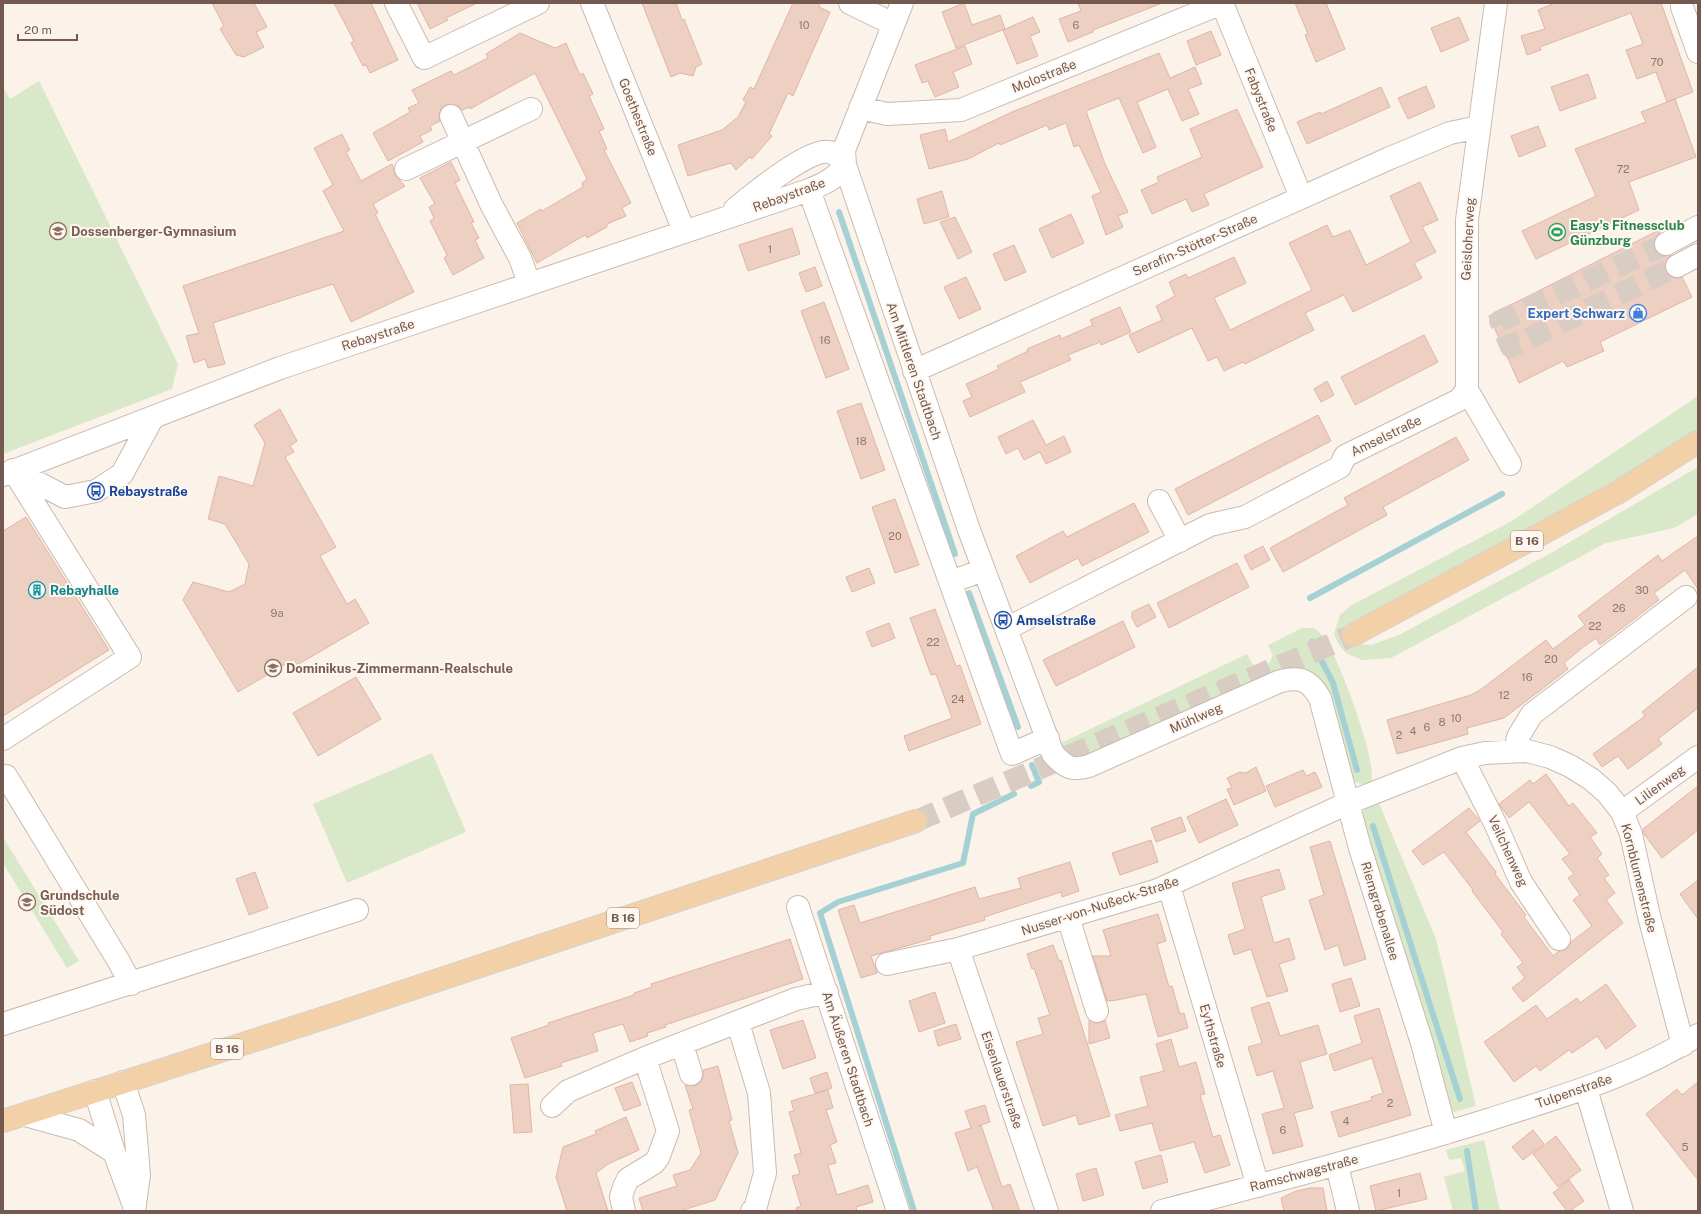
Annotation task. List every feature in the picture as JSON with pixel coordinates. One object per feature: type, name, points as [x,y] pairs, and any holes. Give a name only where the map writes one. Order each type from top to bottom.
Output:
[{"type":"main road","name":"B 16","points":[[1353,635],[1617,493],[1698,442]]},
{"type":"main road","name":"B 16","points":[[3,1121],[330,1016],[916,820]]},
{"type":"street","points":[[396,3],[424,58],[538,3]]},
{"type":"street","name":"Goethestraße","points":[[592,3],[684,231]]},
{"type":"street","points":[[850,3],[893,24]]},
{"type":"street","name":"Am Mittleren Stadtbach","points":[[902,3],[844,150],[844,165],[984,570],[1054,754],[1063,765],[1077,770]]},
{"type":"street","name":"Molostraße","points":[[860,108],[887,114],[961,110],[1222,3]]},
{"type":"street","name":"Fabystraße","points":[[1222,3],[1301,197]]},
{"type":"street","name":"Geisloherweg","points":[[1467,390],[1467,220],[1478,127],[1496,3]]},
{"type":"street","points":[[1682,7],[1698,52]]},
{"type":"street","points":[[406,169],[531,109]]},
{"type":"street","points":[[451,116],[491,204],[520,258],[529,283]]},
{"type":"street","name":"Serafin-Stötter-Straße","points":[[914,370],[1301,197],[1450,133],[1478,127]]},
{"type":"street","name":"Rebaystraße","points":[[8,472],[280,368],[809,190],[839,174],[844,165],[838,156],[828,152],[819,153],[797,163],[724,218]]},
{"type":"street","points":[[809,190],[1012,754],[1048,738]]},
{"type":"street","points":[[1666,244],[1698,227]]},
{"type":"street","points":[[1677,266],[1698,255]]},
{"type":"street","points":[[1467,390],[1510,464]]},
{"type":"street","name":"Amselstraße","points":[[1006,629],[1210,525],[1245,517],[1273,503],[1340,467],[1345,456],[1459,400],[1467,390]]},
{"type":"street","points":[[8,472],[66,497],[96,491],[122,474],[153,417]]},
{"type":"street","points":[[3,739],[130,657],[8,472]]},
{"type":"street","points":[[1160,501],[1180,541]]},
{"type":"street","points":[[950,582],[984,570]]},
{"type":"street","points":[[1515,750],[1518,737],[1532,714],[1686,597]]},
{"type":"street","name":"Mühlweg","points":[[1077,770],[1278,682],[1297,679],[1306,681],[1315,689]]},
{"type":"street","name":"Riemgrabenallee","points":[[1315,689],[1320,698],[1360,848],[1422,1043],[1446,1133]]},
{"type":"street","name":"Kornblumenstraße","points":[[1348,803],[1462,758],[1485,753],[1515,750],[1527,751],[1550,757],[1570,766],[1591,780],[1607,793],[1622,812],[1631,834],[1649,916],[1690,1040]]},
{"type":"street","name":"Lilienweg","points":[[1622,812],[1698,757]]},
{"type":"street","name":"Veilchenweg","points":[[1462,758],[1495,823],[1521,882],[1559,940]]},
{"type":"street","points":[[6,776],[118,960],[131,984]]},
{"type":"street","name":"Nusser-von-Nußeck-Straße","points":[[887,964],[958,949],[1169,886],[1348,803]]},
{"type":"street","name":"Eythstraße","points":[[1169,886],[1258,1186]]},
{"type":"street","name":"Am Äußeren Stadtbach","points":[[798,907],[898,1211]]},
{"type":"street","points":[[3,1024],[357,910]]},
{"type":"street","points":[[1068,917],[1097,1011]]},
{"type":"street","name":"Eisenlauerstraße","points":[[958,949],[1047,1211]]},
{"type":"street","points":[[552,1106],[568,1092],[645,1058],[738,1023],[796,999],[827,992]]},
{"type":"street","points":[[738,1023],[759,1093],[765,1173],[755,1209],[752,1211]]},
{"type":"street","name":"Tulpenstraße","points":[[1446,1133],[1586,1089],[1638,1067],[1690,1040]]},
{"type":"street","points":[[682,1044],[691,1074]]},
{"type":"street","points":[[624,1211],[621,1197],[628,1179],[654,1163],[658,1158],[668,1131],[645,1058]]},
{"type":"street","points":[[123,1082],[134,1115],[138,1176],[134,1208]]},
{"type":"street","points":[[1586,1089],[1622,1211]]},
{"type":"street","points":[[95,1091],[114,1152],[134,1208]]},
{"type":"street","points":[[25,1115],[79,1130],[114,1152]]},
{"type":"street","name":"Ramschwagstraße","points":[[1162,1211],[1337,1165],[1446,1133]]},
{"type":"street","points":[[1337,1165],[1348,1211]]},
{"type":"green space","name":"Dossenberger-Gymnasium","points":[[39,81],[178,364],[172,389],[3,454],[3,87],[10,99]]},
{"type":"green space","points":[[1698,396],[1698,431],[1358,644],[1371,645],[1399,635],[1551,553],[1698,467],[1698,514],[1674,528],[1606,543],[1391,658],[1362,660],[1346,653],[1339,645],[1334,634],[1340,615],[1352,605],[1512,521]]},
{"type":"green space","points":[[1302,628],[1314,628],[1325,638],[1339,667],[1355,708],[1368,750],[1372,780],[1366,785],[1355,782],[1350,777],[1333,705],[1270,676],[1266,666],[1270,662],[1273,655],[1268,645]]},
{"type":"green space","points":[[1247,654],[1261,680],[1091,757],[1081,757],[1069,754],[1059,744]]},
{"type":"green space","points":[[432,753],[466,832],[347,883],[313,804]]},
{"type":"green space","points":[[1378,801],[1436,939],[1476,1106],[1454,1112],[1450,1107],[1360,817],[1367,807]]},
{"type":"green space","points":[[3,837],[79,961],[67,968],[3,863]]},
{"type":"green space","points":[[1484,1140],[1500,1211],[1453,1211],[1444,1177],[1465,1171],[1461,1158],[1449,1160],[1446,1150]]},
{"type":"building","points":[[212,3],[254,3],[267,27],[256,32],[264,47],[244,57],[236,55],[220,29],[224,26]]},
{"type":"building","points":[[334,3],[371,3],[398,60],[370,73],[366,65],[363,66],[351,43],[354,41]]},
{"type":"building","points":[[417,3],[477,3],[446,18],[448,20],[430,29]]},
{"type":"building","points":[[642,3],[676,3],[702,64],[696,67],[693,76],[680,73],[671,77]]},
{"type":"building","points":[[793,3],[820,3],[819,7],[830,12],[793,96],[788,93],[769,134],[772,136],[752,159],[750,157],[736,170],[731,163],[688,176],[678,145],[722,130],[738,117],[746,102],[743,100],[750,87],[754,89]]},
{"type":"building","points":[[964,3],[972,25],[1000,15],[1005,29],[956,48],[942,12]]},
{"type":"building","points":[[1078,3],[1160,4],[1093,30],[1093,32],[1068,42],[1059,19],[1081,11]]},
{"type":"building","points":[[1295,3],[1326,3],[1345,49],[1316,62],[1305,35],[1308,34]]},
{"type":"building","points":[[1555,3],[1661,3],[1693,92],[1667,102],[1656,72],[1637,79],[1626,50],[1643,44],[1631,13],[1540,47],[1541,50],[1527,55],[1521,36],[1545,29],[1538,10]]},
{"type":"building","points":[[1033,17],[1040,32],[1030,36],[1038,56],[1017,64],[1003,30]]},
{"type":"building","points":[[1459,17],[1469,40],[1441,52],[1431,28]]},
{"type":"building","points":[[1211,31],[1221,55],[1196,65],[1187,41]]},
{"type":"building","points":[[520,33],[555,48],[566,43],[580,75],[583,73],[593,94],[589,96],[604,129],[599,131],[607,149],[604,150],[631,203],[622,208],[626,216],[607,224],[607,227],[587,238],[585,235],[537,263],[517,223],[541,209],[542,211],[583,187],[582,183],[587,179],[535,73],[470,109],[470,107],[462,110],[453,104],[446,105],[441,108],[439,114],[440,121],[430,126],[432,130],[420,136],[423,142],[388,161],[373,133],[410,112],[408,108],[419,103],[412,90],[451,71],[454,75],[488,58],[486,54]]},
{"type":"building","points":[[965,46],[972,64],[953,72],[959,87],[935,97],[928,81],[922,83],[915,65]]},
{"type":"building","points":[[1159,53],[1170,78],[1195,67],[1202,84],[1188,89],[1199,114],[1182,121],[1168,89],[1137,102],[1156,147],[1143,153],[1119,98],[1086,111],[1105,164],[1128,212],[1118,216],[1123,227],[1106,235],[1092,196],[1101,192],[1079,145],[1074,147],[1066,123],[1049,130],[1047,125],[1000,145],[999,143],[968,159],[929,169],[920,135],[945,129],[948,142],[1012,112]]},
{"type":"building","points":[[1588,74],[1596,98],[1560,111],[1551,87]]},
{"type":"building","points":[[1426,86],[1435,107],[1408,119],[1398,98]]},
{"type":"building","points":[[1381,87],[1390,107],[1307,144],[1297,122],[1320,112],[1321,114]]},
{"type":"building","points":[[1675,99],[1696,157],[1629,182],[1639,210],[1536,259],[1522,231],[1596,196],[1575,149],[1646,122],[1641,112]]},
{"type":"building","points":[[1237,109],[1263,167],[1204,194],[1209,205],[1192,212],[1186,199],[1152,214],[1141,190],[1159,182],[1157,177],[1202,157],[1190,129]]},
{"type":"building","points":[[1538,126],[1546,146],[1519,157],[1511,136]]},
{"type":"building","points":[[342,134],[350,150],[346,152],[361,181],[392,164],[395,175],[405,186],[373,204],[378,213],[375,214],[414,292],[351,322],[333,284],[213,323],[225,364],[208,368],[205,359],[194,363],[186,336],[199,333],[183,286],[344,231],[323,191],[333,185],[314,148]]},
{"type":"building","points":[[451,162],[460,180],[455,183],[474,222],[471,223],[479,238],[475,240],[484,258],[453,275],[444,258],[447,255],[430,221],[434,218],[429,207],[435,204],[420,178]]},
{"type":"building","points":[[1420,182],[1438,220],[1422,227],[1436,252],[1414,263],[1422,278],[1353,312],[1344,295],[1305,313],[1314,330],[1245,364],[1243,362],[1224,371],[1217,357],[1208,361],[1192,328],[1138,353],[1129,335],[1162,320],[1156,306],[1175,296],[1169,282],[1186,274],[1188,278],[1234,257],[1246,283],[1214,298],[1230,330],[1312,290],[1289,243],[1327,225],[1333,237],[1350,230],[1366,265],[1411,242],[1390,196]]},
{"type":"building","points":[[942,191],[949,217],[924,224],[917,199]]},
{"type":"building","points":[[1071,214],[1084,243],[1052,258],[1039,229]]},
{"type":"building","points":[[955,217],[972,252],[958,259],[940,222]]},
{"type":"building","points":[[792,228],[800,254],[748,271],[739,245]]},
{"type":"building","points":[[1659,230],[1660,233],[1656,237],[1654,243],[1655,250],[1660,255],[1671,255],[1667,259],[1665,265],[1666,271],[1671,277],[1682,277],[1692,297],[1600,342],[1604,351],[1567,367],[1563,361],[1519,383],[1489,316]]},
{"type":"building","points":[[1014,245],[1026,272],[1005,281],[993,254]]},
{"type":"building","points":[[815,267],[822,286],[806,292],[799,273]]},
{"type":"building","points":[[966,277],[981,309],[959,319],[944,287]]},
{"type":"building","points":[[824,302],[849,369],[826,378],[801,311]]},
{"type":"building","points":[[1120,307],[1131,332],[1101,345],[1100,342],[1068,355],[1071,360],[1020,382],[1025,392],[970,417],[963,401],[972,397],[966,384],[999,369],[997,366],[1028,351],[1027,349],[1060,335],[1061,339],[1093,325],[1090,320]]},
{"type":"building","points":[[1424,335],[1438,362],[1355,405],[1341,377]]},
{"type":"building","points":[[1327,381],[1334,395],[1321,402],[1314,389]]},
{"type":"building","points":[[861,403],[885,470],[861,479],[837,411]]},
{"type":"building","points":[[280,409],[297,441],[290,446],[294,452],[285,457],[336,547],[320,556],[347,604],[355,599],[369,623],[297,665],[294,659],[238,692],[183,600],[193,582],[229,592],[245,584],[249,564],[225,524],[208,519],[219,476],[253,486],[265,443],[254,425]]},
{"type":"building","points":[[1318,415],[1331,441],[1188,515],[1175,489]]},
{"type":"building","points":[[1033,420],[1046,445],[1064,436],[1071,452],[1046,464],[1040,452],[1024,460],[1018,448],[1006,454],[998,437]]},
{"type":"building","points":[[1456,437],[1469,460],[1383,507],[1387,515],[1283,572],[1270,548],[1348,505],[1344,498]]},
{"type":"building","points":[[895,499],[919,565],[895,573],[872,507]]},
{"type":"building","points":[[1134,503],[1149,532],[1082,566],[1078,558],[1030,583],[1016,556],[1063,531],[1067,537]]},
{"type":"building","name":"Rebayhalle","points":[[26,517],[109,650],[3,716],[3,531]]},
{"type":"building","points":[[1698,536],[1698,589],[1685,570],[1654,593],[1659,600],[1600,645],[1596,638],[1582,648],[1564,663],[1568,669],[1504,718],[1467,728],[1468,734],[1397,754],[1387,720],[1471,695],[1480,690],[1546,640],[1553,649],[1585,625],[1578,616],[1658,555],[1662,561]]},
{"type":"building","points":[[1263,546],[1270,560],[1251,570],[1244,556]]},
{"type":"building","points":[[1237,563],[1249,587],[1169,628],[1157,603]]},
{"type":"building","points":[[869,568],[875,583],[852,592],[846,577]]},
{"type":"building","points":[[1149,604],[1156,617],[1137,627],[1132,618],[1132,612]]},
{"type":"building","points":[[935,609],[956,666],[960,665],[981,724],[909,751],[904,736],[952,718],[936,674],[931,675],[910,618]]},
{"type":"building","points":[[1123,621],[1135,647],[1056,686],[1043,660]]},
{"type":"building","points":[[889,623],[895,638],[872,647],[866,632]]},
{"type":"building","points":[[1698,667],[1698,708],[1658,739],[1662,744],[1628,769],[1618,756],[1602,767],[1593,754],[1645,716],[1642,712]]},
{"type":"building","points":[[356,677],[381,719],[318,756],[293,713]]},
{"type":"building","points":[[1256,767],[1266,791],[1234,805],[1227,789],[1232,788],[1227,778],[1240,772],[1246,773]]},
{"type":"building","points":[[1303,770],[1306,776],[1315,772],[1322,787],[1275,807],[1266,786]]},
{"type":"building","points":[[1546,774],[1569,806],[1573,803],[1597,833],[1590,837],[1602,854],[1597,858],[1609,875],[1604,878],[1615,893],[1606,900],[1623,923],[1523,1002],[1512,988],[1525,978],[1517,967],[1523,963],[1501,934],[1503,932],[1472,891],[1473,890],[1444,852],[1423,865],[1412,851],[1469,808],[1480,821],[1466,832],[1526,915],[1524,917],[1553,956],[1559,951],[1566,950],[1571,942],[1592,926],[1573,900],[1580,895],[1568,878],[1574,874],[1562,859],[1570,854],[1529,802],[1509,818],[1499,804],[1530,780],[1533,784]]},
{"type":"building","points":[[1698,786],[1698,830],[1662,858],[1644,834],[1643,829]]},
{"type":"building","points":[[1226,799],[1238,825],[1199,843],[1187,817]]},
{"type":"building","points":[[1181,817],[1186,831],[1156,842],[1151,828]]},
{"type":"building","points":[[1151,840],[1158,862],[1120,875],[1112,853]]},
{"type":"building","points":[[1330,841],[1366,959],[1344,966],[1338,945],[1325,950],[1309,900],[1324,895],[1310,847]]},
{"type":"building","points":[[1070,862],[1079,891],[1062,897],[1061,892],[984,917],[985,920],[930,936],[931,939],[871,956],[877,973],[861,978],[838,910],[854,905],[860,923],[975,887],[979,899],[1021,888],[1018,878]]},
{"type":"building","points":[[1279,869],[1285,889],[1261,897],[1274,943],[1289,938],[1295,959],[1279,964],[1288,991],[1267,997],[1251,949],[1234,955],[1228,935],[1245,929],[1232,883]]},
{"type":"building","points":[[255,872],[268,908],[249,915],[236,879]]},
{"type":"building","points":[[1698,880],[1698,919],[1680,894]]},
{"type":"building","points":[[1158,914],[1166,941],[1157,944],[1169,987],[1172,986],[1180,1014],[1184,1013],[1188,1028],[1158,1037],[1146,994],[1107,1001],[1093,956],[1111,956],[1103,930]]},
{"type":"building","points":[[790,939],[803,979],[665,1025],[666,1027],[647,1033],[648,1036],[630,1042],[623,1024],[593,1033],[598,1051],[561,1063],[562,1066],[525,1078],[511,1038],[549,1025],[548,1023],[634,995],[634,993],[652,987],[651,984]]},
{"type":"building","points":[[1053,945],[1059,961],[1061,960],[1110,1116],[1079,1125],[1076,1115],[1043,1126],[1016,1042],[1043,1034],[1038,1018],[1050,1015],[1034,968],[1032,969],[1027,954]]},
{"type":"building","points":[[1351,978],[1360,1006],[1340,1012],[1332,984]]},
{"type":"building","points":[[1606,984],[1636,1026],[1606,1049],[1597,1036],[1572,1053],[1569,1050],[1540,1071],[1536,1066],[1514,1082],[1484,1042],[1536,1005],[1547,1019],[1577,998],[1580,1003]]},
{"type":"building","points":[[935,992],[945,1023],[919,1032],[909,1001]]},
{"type":"building","points":[[1269,1002],[1280,1036],[1318,1025],[1327,1054],[1300,1062],[1313,1108],[1294,1113],[1303,1146],[1273,1154],[1262,1114],[1284,1108],[1273,1071],[1257,1076],[1248,1047],[1262,1043],[1251,1008]]},
{"type":"building","points":[[1379,1008],[1411,1115],[1339,1137],[1331,1112],[1372,1100],[1371,1097],[1383,1093],[1372,1058],[1334,1071],[1329,1055],[1362,1043],[1354,1016]]},
{"type":"building","points":[[803,1020],[816,1058],[783,1069],[770,1030]]},
{"type":"building","points":[[1089,1020],[1095,1023],[1100,1023],[1105,1020],[1110,1038],[1089,1044]]},
{"type":"building","points":[[956,1024],[961,1039],[938,1046],[934,1031]]},
{"type":"building","points":[[1171,1039],[1179,1067],[1196,1062],[1205,1094],[1200,1095],[1213,1137],[1220,1135],[1230,1165],[1205,1173],[1194,1142],[1160,1151],[1152,1123],[1120,1131],[1115,1115],[1148,1106],[1140,1077],[1164,1071],[1156,1044]]},
{"type":"building","points":[[718,1066],[732,1120],[729,1121],[738,1153],[715,1200],[680,1211],[643,1211],[639,1198],[677,1186],[673,1175],[690,1170],[701,1153],[689,1110],[693,1109],[685,1085],[695,1086],[703,1077],[703,1070]]},
{"type":"building","points":[[827,1072],[832,1088],[815,1093],[810,1078]]},
{"type":"building","points":[[632,1082],[641,1105],[624,1111],[615,1088]]},
{"type":"building","points":[[1698,1082],[1698,1180],[1646,1114],[1677,1089],[1682,1095]]},
{"type":"building","points":[[528,1084],[532,1132],[514,1133],[510,1085]]},
{"type":"building","points":[[828,1090],[833,1108],[826,1110],[837,1142],[830,1145],[836,1163],[828,1165],[837,1195],[868,1185],[873,1202],[856,1207],[857,1211],[797,1211],[796,1208],[801,1206],[792,1176],[800,1174],[794,1155],[801,1153],[789,1112],[794,1111],[791,1101]]},
{"type":"building","points":[[985,1105],[990,1122],[981,1125],[1002,1187],[1010,1184],[1020,1211],[994,1211],[977,1167],[968,1171],[955,1133],[971,1128],[965,1111]]},
{"type":"building","points":[[626,1117],[639,1150],[608,1164],[596,1173],[608,1211],[567,1211],[556,1177],[563,1147],[596,1134],[595,1131]]},
{"type":"building","points":[[1533,1130],[1544,1144],[1523,1160],[1512,1147]]},
{"type":"building","points":[[1556,1136],[1581,1170],[1558,1187],[1533,1154]]},
{"type":"building","points":[[1161,1155],[1168,1182],[1143,1189],[1135,1162]]},
{"type":"building","points":[[1096,1168],[1104,1195],[1083,1201],[1076,1174]]},
{"type":"building","points":[[1420,1173],[1427,1199],[1376,1211],[1370,1186]]},
{"type":"building","points":[[1569,1180],[1584,1201],[1570,1211],[1567,1211],[1553,1193]]},
{"type":"building","points":[[1310,1188],[1323,1188],[1327,1211],[1284,1211],[1281,1198],[1296,1191]]},
{"type":"waterway","points":[[839,212],[955,554]]},
{"type":"waterway","points":[[1310,598],[1502,494]]},
{"type":"waterway","points":[[969,593],[1018,727]]},
{"type":"waterway","points":[[1312,642],[1333,683],[1357,770]]},
{"type":"waterway","points":[[1031,786],[1039,782],[1032,765]]},
{"type":"waterway","points":[[914,1211],[820,913],[838,902],[963,863],[973,814],[1014,794]]},
{"type":"waterway","points":[[1373,826],[1460,1099]]},
{"type":"waterway","points":[[1467,1151],[1476,1211]]},
{"type":"tunnel","points":[[1666,244],[1500,321],[1511,347],[1677,266]]},
{"type":"tunnel","points":[[916,821],[1353,635]]},
{"type":"place","name":"Dossenberger-Gymnasium","points":[[58,231]]},
{"type":"place","name":"Easy's Fitnessclub Günzburg","points":[[1557,232]]},
{"type":"place","name":"Expert Schwarz","points":[[1638,313]]},
{"type":"place","name":"Rebaystraße","points":[[96,491]]},
{"type":"place","name":"Rebayhalle","points":[[37,590]]},
{"type":"place","name":"Amselstraße","points":[[1003,620]]},
{"type":"place","name":"Dominikus-Zimmermann-Realschule","points":[[273,668]]},
{"type":"place","name":"Grundschule Südost","points":[[27,902]]}]
